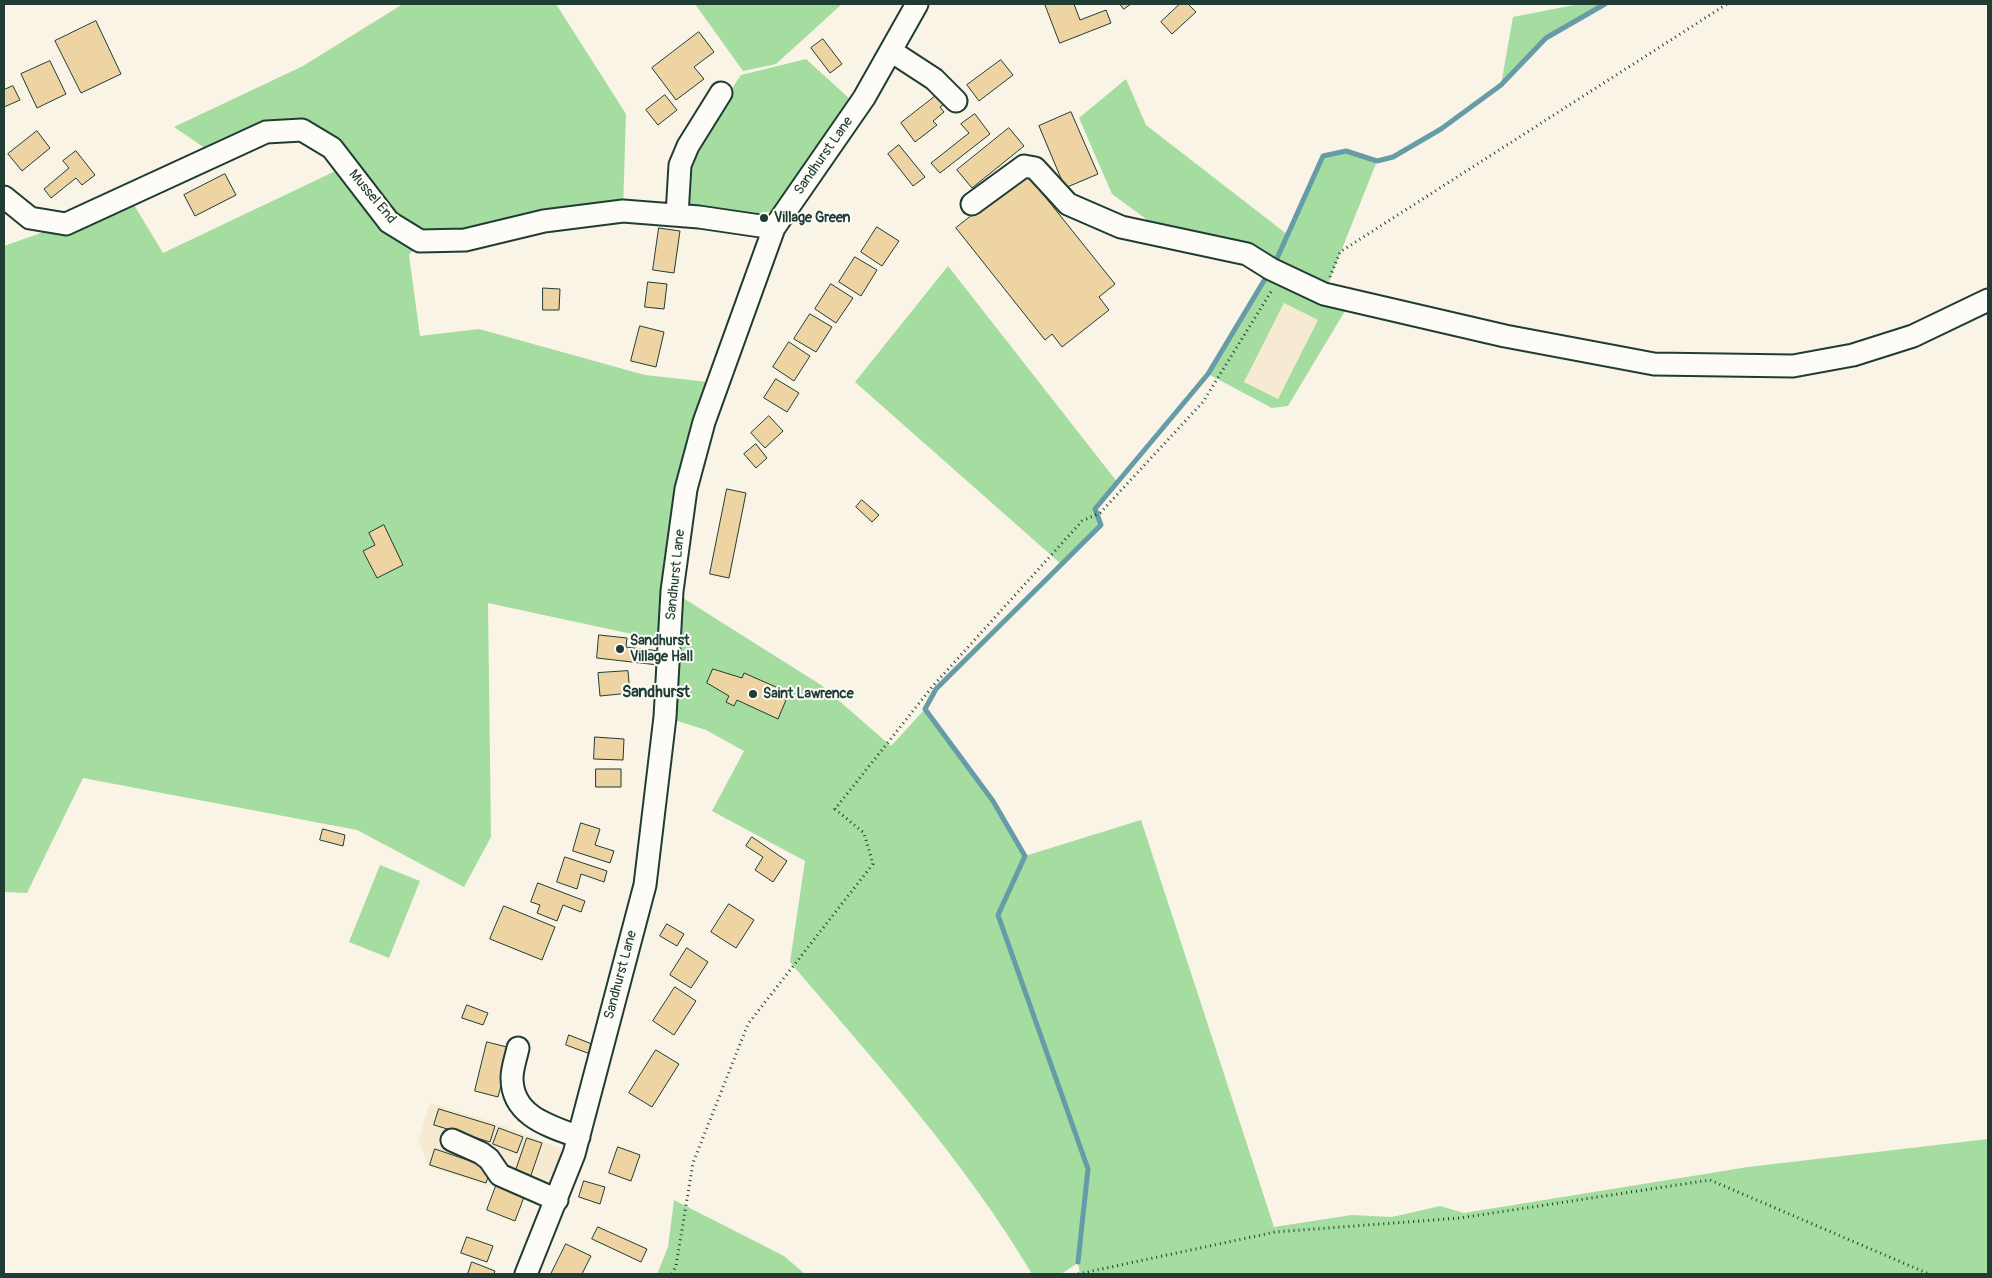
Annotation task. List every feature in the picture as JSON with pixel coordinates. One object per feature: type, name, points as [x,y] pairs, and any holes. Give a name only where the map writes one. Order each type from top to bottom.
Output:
[{"type":"street","name":"Sandhurst Lane","points":[[526,1274],[557,1200],[579,1137],[645,885],[665,716],[672,591],[686,489],[716,383],[774,228],[864,98],[917,4]]},
{"type":"street","points":[[891,51],[934,79],[956,101]]},
{"type":"street","points":[[677,215],[680,165],[688,146],[721,93]]},
{"type":"street","name":"Mussel End","points":[[4,197],[30,218],[66,224],[266,132],[302,130],[332,148],[389,222],[420,241],[465,240],[544,221],[623,211],[677,215],[774,228]]},
{"type":"street","points":[[972,204],[1024,166],[1035,168],[1068,204],[1121,227],[1247,254],[1282,274],[1324,294],[1505,336],[1654,364],[1793,366],[1853,355],[1913,336],[1988,300]]},
{"type":"street","points":[[518,1048],[512,1076],[513,1092],[526,1112],[537,1121],[579,1137]]},
{"type":"street","points":[[452,1140],[481,1153],[489,1159],[500,1175],[557,1200]]},
{"type":"path","points":[[1324,294],[1340,252],[1727,4]]},
{"type":"path","points":[[672,1274],[676,1266],[692,1163],[748,1024],[873,864],[864,833],[835,809],[932,687],[1082,521],[1100,513],[1203,402],[1282,274]]},
{"type":"path","points":[[1078,1274],[1275,1232],[1460,1218],[1710,1180],[1929,1274]]},
{"type":"shaded area","points":[[1284,303],[1319,320],[1278,399],[1244,382]]},
{"type":"shaded area","points":[[430,1103],[496,1123],[574,1154],[555,1207],[493,1182],[489,1186],[429,1167],[418,1140]]},
{"type":"green space","points":[[403,4],[556,4],[626,114],[623,211],[420,241],[409,255],[420,336],[479,329],[645,375],[717,383],[672,591],[821,685],[891,746],[925,709],[993,801],[1025,856],[1141,820],[1274,1227],[1352,1215],[1392,1217],[1440,1206],[1464,1213],[1748,1167],[1988,1139],[1988,1274],[1080,1274],[1078,1263],[1061,1274],[1032,1274],[978,1192],[918,1113],[790,962],[805,861],[712,811],[744,751],[706,730],[665,717],[669,642],[488,603],[491,837],[464,887],[357,830],[83,778],[27,893],[4,892],[4,246],[66,224],[128,195],[163,253],[346,166],[302,130],[215,155],[174,127],[303,66]]},
{"type":"green space","points":[[695,4],[842,4],[776,64],[743,71]]},
{"type":"green space","points":[[1579,4],[1605,4],[1546,38],[1501,85],[1513,17]]},
{"type":"green space","points":[[806,59],[852,101],[777,210],[757,214],[690,205],[684,200],[684,166],[711,119],[741,75]]},
{"type":"green space","points":[[1126,79],[1146,125],[1288,235],[1323,156],[1346,151],[1377,161],[1324,294],[1351,301],[1288,406],[1272,408],[1208,374],[1271,269],[1144,232],[1146,219],[1112,194],[1079,118]],"holes":[[[1284,303],[1318,320],[1278,399],[1244,382]]]},
{"type":"green space","points":[[948,266],[1118,483],[1095,509],[1101,525],[1061,564],[855,382]]},
{"type":"green space","points":[[380,865],[420,881],[389,958],[349,942]]},
{"type":"green space","points":[[674,1200],[784,1256],[805,1274],[657,1274],[668,1247]]},
{"type":"building","points":[[1045,4],[1074,4],[1080,20],[1106,10],[1111,23],[1060,43]]},
{"type":"building","points":[[1120,4],[1131,4],[1124,9]]},
{"type":"building","points":[[1180,4],[1188,4],[1196,12],[1172,34],[1161,22]]},
{"type":"building","points":[[96,21],[121,74],[81,93],[55,41]]},
{"type":"building","points":[[699,32],[714,52],[694,67],[704,79],[676,100],[652,68]]},
{"type":"building","points":[[823,39],[842,64],[830,73],[811,48]]},
{"type":"building","points":[[1001,60],[1013,75],[979,101],[967,85]]},
{"type":"building","points":[[50,61],[66,94],[37,108],[21,74]]},
{"type":"building","points":[[13,86],[20,100],[4,107],[4,90]]},
{"type":"building","points":[[942,91],[949,101],[940,107],[944,112],[933,121],[937,125],[915,142],[901,123]]},
{"type":"building","points":[[665,95],[677,110],[658,125],[646,110]]},
{"type":"building","points":[[1071,112],[1098,174],[1065,188],[1039,126]]},
{"type":"building","points":[[975,114],[990,134],[940,173],[931,163],[969,133],[961,124]]},
{"type":"building","points":[[1009,128],[1024,146],[972,188],[957,170]]},
{"type":"building","points":[[37,131],[50,148],[22,171],[8,154]]},
{"type":"building","points":[[899,145],[925,177],[913,186],[888,154]]},
{"type":"building","points":[[76,151],[95,175],[82,185],[76,178],[51,198],[44,189],[69,168],[63,161]]},
{"type":"building","points":[[1026,173],[1115,284],[1099,297],[1109,310],[1062,347],[1052,334],[1045,340],[956,228]]},
{"type":"building","points":[[225,174],[236,195],[195,216],[184,195]]},
{"type":"building","points":[[877,227],[899,241],[882,266],[861,252]]},
{"type":"building","points":[[659,228],[680,231],[674,273],[653,270]]},
{"type":"building","points":[[855,257],[877,270],[861,296],[839,282]]},
{"type":"building","points":[[648,282],[667,284],[664,309],[645,307]]},
{"type":"building","points":[[831,284],[853,298],[836,323],[815,309]]},
{"type":"building","points":[[543,288],[560,289],[559,310],[543,310]]},
{"type":"building","points":[[810,314],[832,327],[816,352],[794,339]]},
{"type":"building","points":[[640,326],[664,332],[656,367],[631,361]]},
{"type":"building","points":[[789,342],[810,356],[794,381],[773,367]]},
{"type":"building","points":[[776,379],[799,393],[787,412],[764,398]]},
{"type":"building","points":[[769,416],[783,431],[765,448],[751,433]]},
{"type":"building","points":[[756,444],[767,458],[756,468],[744,454]]},
{"type":"building","points":[[727,489],[746,493],[729,578],[710,574]]},
{"type":"building","points":[[862,500],[879,515],[872,522],[856,507]]},
{"type":"building","points":[[384,525],[403,565],[377,578],[363,551],[375,545],[369,533]]},
{"type":"building","name":"Sandhurst Village Hall","points":[[599,635],[627,638],[626,647],[660,651],[658,665],[597,658]]},
{"type":"building","name":"Saint Lawrence","points":[[713,669],[742,678],[744,673],[785,691],[781,698],[786,700],[778,719],[737,700],[734,706],[726,702],[729,696],[707,683]]},
{"type":"building","points":[[628,671],[630,693],[600,696],[598,673]]},
{"type":"building","points":[[595,737],[624,739],[623,760],[594,759]]},
{"type":"building","points":[[596,769],[621,769],[621,787],[596,787]]},
{"type":"building","points":[[581,823],[600,829],[595,845],[614,851],[610,863],[573,851]]},
{"type":"building","points":[[323,829],[345,835],[343,846],[320,840]]},
{"type":"building","points":[[752,837],[787,861],[773,882],[755,870],[763,857],[746,846]]},
{"type":"building","points":[[565,857],[607,871],[604,882],[581,874],[577,889],[557,882]]},
{"type":"building","points":[[538,883],[585,901],[581,912],[563,905],[557,921],[537,913],[540,905],[531,902]]},
{"type":"building","points":[[729,904],[754,920],[736,948],[711,932]]},
{"type":"building","points":[[504,906],[555,927],[542,960],[490,939]]},
{"type":"building","points":[[667,924],[684,934],[677,946],[660,936]]},
{"type":"building","points":[[687,948],[708,962],[691,988],[670,975]]},
{"type":"building","points":[[675,987],[696,1001],[674,1035],[653,1021]]},
{"type":"building","points":[[467,1005],[488,1013],[483,1025],[462,1018]]},
{"type":"building","points":[[569,1035],[597,1046],[593,1055],[566,1045]]},
{"type":"building","points":[[487,1042],[511,1048],[498,1097],[475,1091]]},
{"type":"building","points":[[656,1050],[679,1064],[652,1107],[629,1093]]},
{"type":"building","points":[[439,1109],[495,1126],[490,1142],[434,1125]]},
{"type":"building","points":[[499,1128],[523,1137],[517,1153],[493,1144]]},
{"type":"building","points":[[527,1138],[542,1143],[529,1181],[514,1176]]},
{"type":"building","points":[[618,1147],[640,1155],[631,1181],[609,1173]]},
{"type":"building","points":[[435,1149],[491,1168],[486,1183],[430,1165]]},
{"type":"building","points":[[584,1181],[605,1187],[600,1204],[579,1197]]},
{"type":"building","points":[[496,1186],[524,1197],[515,1221],[487,1210]]},
{"type":"building","points":[[598,1227],[647,1249],[641,1262],[592,1239]]},
{"type":"building","points":[[467,1237],[493,1246],[487,1262],[461,1253]]},
{"type":"building","points":[[566,1244],[591,1256],[582,1274],[551,1274]]},
{"type":"building","points":[[472,1262],[495,1271],[494,1274],[468,1274]]},
{"type":"waterway","points":[[1274,265],[1323,156],[1346,151],[1377,161],[1393,157],[1441,129],[1501,85],[1546,38],[1605,4]]},
{"type":"waterway","points":[[1078,1262],[1088,1169],[998,915],[1025,856],[993,801],[925,709],[936,689],[1101,525],[1095,509],[1208,374],[1268,274]]},
{"type":"place","name":"Village Green","points":[[764,218]]},
{"type":"place","name":"Sandhurst Village Hall","points":[[620,649]]},
{"type":"place","name":"Saint Lawrence","points":[[753,694]]},
{"type":"district","name":"Sandhurst","points":[[656,693]]}]
